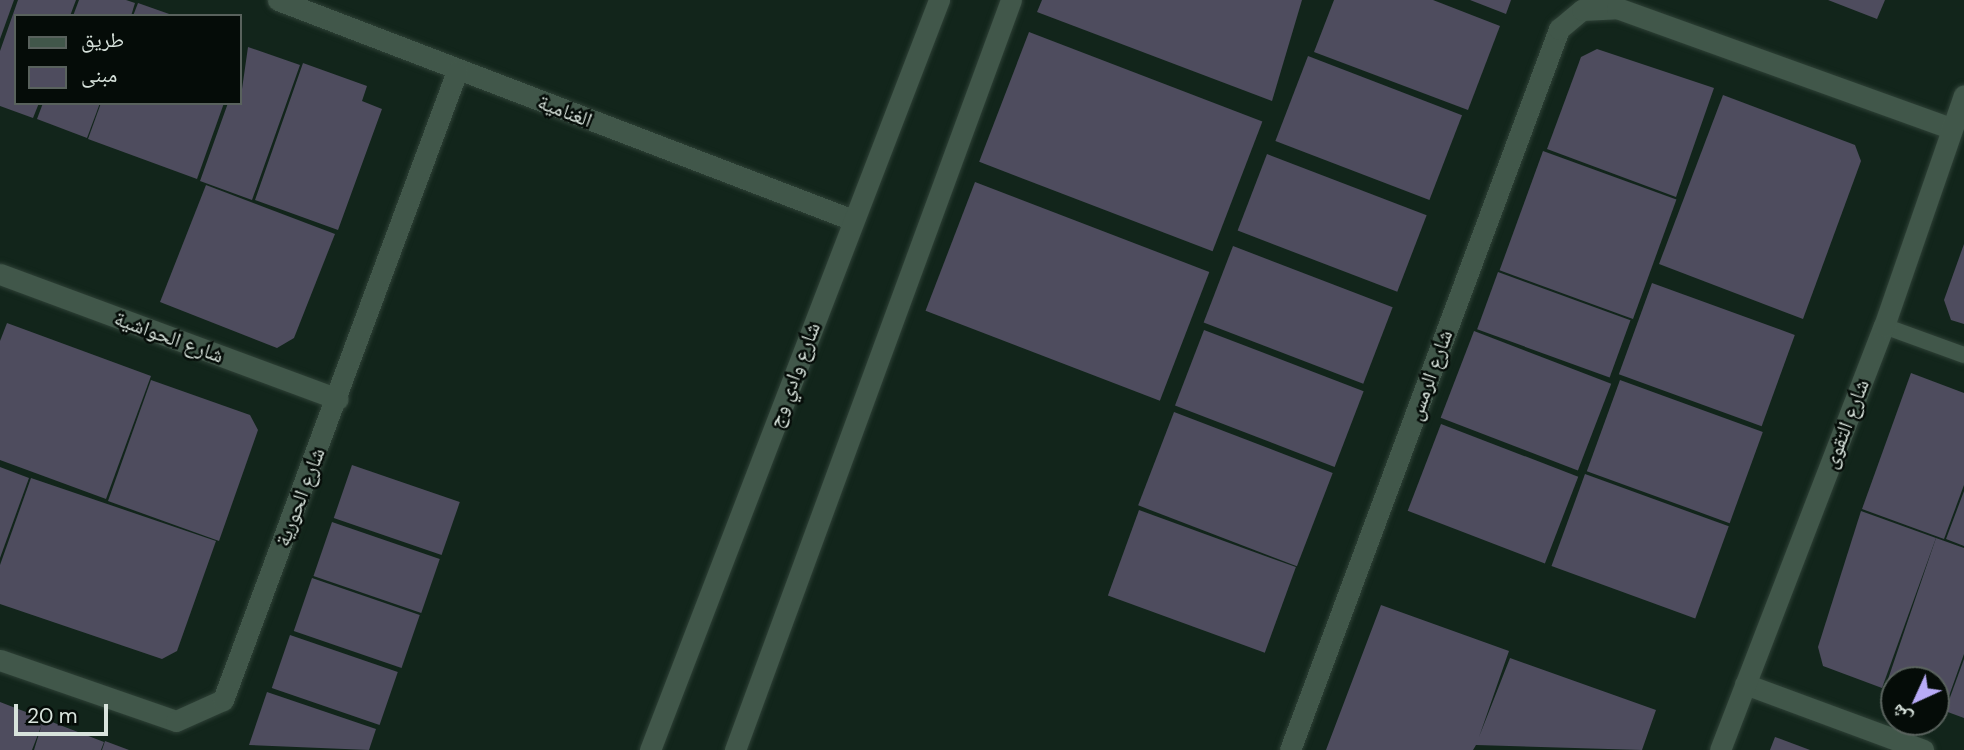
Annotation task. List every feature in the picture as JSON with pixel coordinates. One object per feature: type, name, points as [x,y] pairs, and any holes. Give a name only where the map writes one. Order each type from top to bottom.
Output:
[{"type":"street","name":"الغنامية","points":[[278,0],[457,71],[853,219]]},
{"type":"street","name":"شارع وادي وج","points":[[650,750],[939,0]]},
{"type":"street","points":[[736,750],[1011,0]]},
{"type":"street","name":"شارع الرمس","points":[[1290,750],[1559,29],[1582,10],[1617,8],[1951,128]]},
{"type":"street","name":"شارع الحورية","points":[[0,660],[176,721],[223,700],[338,399],[457,71]]},
{"type":"street","name":"شارع التقوى","points":[[1720,750],[1884,326],[1964,95]]},
{"type":"street","name":"شارع الحواشية","points":[[0,274],[338,399]]},
{"type":"street","points":[[1745,684],[1923,750]]},
{"type":"lane","points":[[1884,326],[1964,355]]},
{"type":"building","points":[[0,0],[14,0],[0,39]]},
{"type":"building","points":[[18,0],[76,0],[71,14],[14,14],[14,105],[38,105],[33,118],[0,106],[0,51]]},
{"type":"building","points":[[79,0],[126,0],[135,3],[132,14],[74,14]]},
{"type":"building","points":[[1042,0],[1302,0],[1272,101],[1037,12]]},
{"type":"building","points":[[1334,0],[1433,0],[1500,26],[1468,110],[1314,52]]},
{"type":"building","points":[[1470,0],[1511,0],[1506,14]]},
{"type":"building","points":[[1828,0],[1885,0],[1877,19]]},
{"type":"building","points":[[138,3],[169,14],[134,14]]},
{"type":"building","points":[[1029,32],[1262,122],[1213,251],[979,162]]},
{"type":"building","points":[[248,47],[300,65],[252,200],[200,181],[227,105],[242,105]]},
{"type":"building","points":[[1597,49],[1714,88],[1676,197],[1547,149],[1581,57]]},
{"type":"building","points":[[1308,56],[1462,115],[1429,200],[1275,141]]},
{"type":"building","points":[[303,63],[367,86],[362,101],[382,109],[338,230],[255,200]]},
{"type":"building","points":[[1723,95],[1855,145],[1861,161],[1803,319],[1659,264]]},
{"type":"building","points":[[42,105],[99,105],[87,138],[37,119]]},
{"type":"building","points":[[100,105],[223,105],[197,179],[88,139]]},
{"type":"building","points":[[1543,151],[1676,200],[1633,319],[1500,270]]},
{"type":"building","points":[[1267,154],[1427,215],[1397,292],[1238,231]]},
{"type":"building","points":[[975,182],[1209,272],[1160,401],[926,311]]},
{"type":"building","points":[[206,185],[335,234],[294,338],[277,348],[160,302]]},
{"type":"building","points":[[1964,244],[1964,324],[1951,320],[1944,300]]},
{"type":"building","points":[[1233,246],[1393,307],[1363,384],[1204,323]]},
{"type":"building","points":[[1498,272],[1630,320],[1610,378],[1477,329]]},
{"type":"building","points":[[1652,283],[1795,335],[1762,426],[1619,374]]},
{"type":"building","points":[[7,323],[151,376],[106,499],[0,460],[0,341]]},
{"type":"building","points":[[1204,330],[1364,391],[1335,467],[1175,406]]},
{"type":"building","points":[[1474,331],[1611,384],[1578,471],[1441,418]]},
{"type":"building","points":[[1911,373],[1964,393],[1964,485],[1944,539],[1862,509]]},
{"type":"building","points":[[151,380],[250,415],[258,430],[219,541],[108,501]]},
{"type":"building","points":[[1620,380],[1763,432],[1730,523],[1587,471]]},
{"type":"building","points":[[1174,412],[1333,473],[1297,566],[1138,505]]},
{"type":"building","points":[[1441,424],[1578,477],[1545,564],[1408,511]]},
{"type":"building","points":[[352,465],[460,502],[442,555],[334,518]]},
{"type":"building","points":[[0,467],[29,478],[0,558]]},
{"type":"building","points":[[1585,474],[1729,526],[1695,618],[1551,566]]},
{"type":"building","points":[[31,478],[216,541],[177,651],[162,659],[0,604],[0,565]]},
{"type":"building","points":[[1964,491],[1964,546],[1946,539]]},
{"type":"building","points":[[1139,510],[1296,567],[1265,653],[1108,596]]},
{"type":"building","points":[[1861,511],[1936,538],[1890,666],[1880,666],[1880,687],[1823,666],[1818,647]]},
{"type":"building","points":[[332,522],[440,559],[421,613],[313,576]]},
{"type":"building","points":[[1936,538],[1964,548],[1964,654],[1950,693],[1950,666],[1892,666]]},
{"type":"building","points":[[312,578],[420,615],[402,668],[294,631]]},
{"type":"building","points":[[1381,605],[1509,651],[1479,737],[1510,658],[1656,710],[1642,750],[1476,745],[1473,750],[1326,750]]},
{"type":"building","points":[[290,635],[398,672],[380,725],[272,688]]},
{"type":"building","points":[[1964,659],[1964,718],[1950,713],[1950,697]]},
{"type":"building","points":[[267,692],[376,729],[369,750],[249,745]]},
{"type":"building","points":[[0,702],[104,742],[101,750],[34,750],[42,724],[32,750],[0,750]]},
{"type":"building","points":[[1775,737],[1810,750],[1770,750]]},
{"type":"building","points":[[105,741],[129,750],[102,750]]}]
